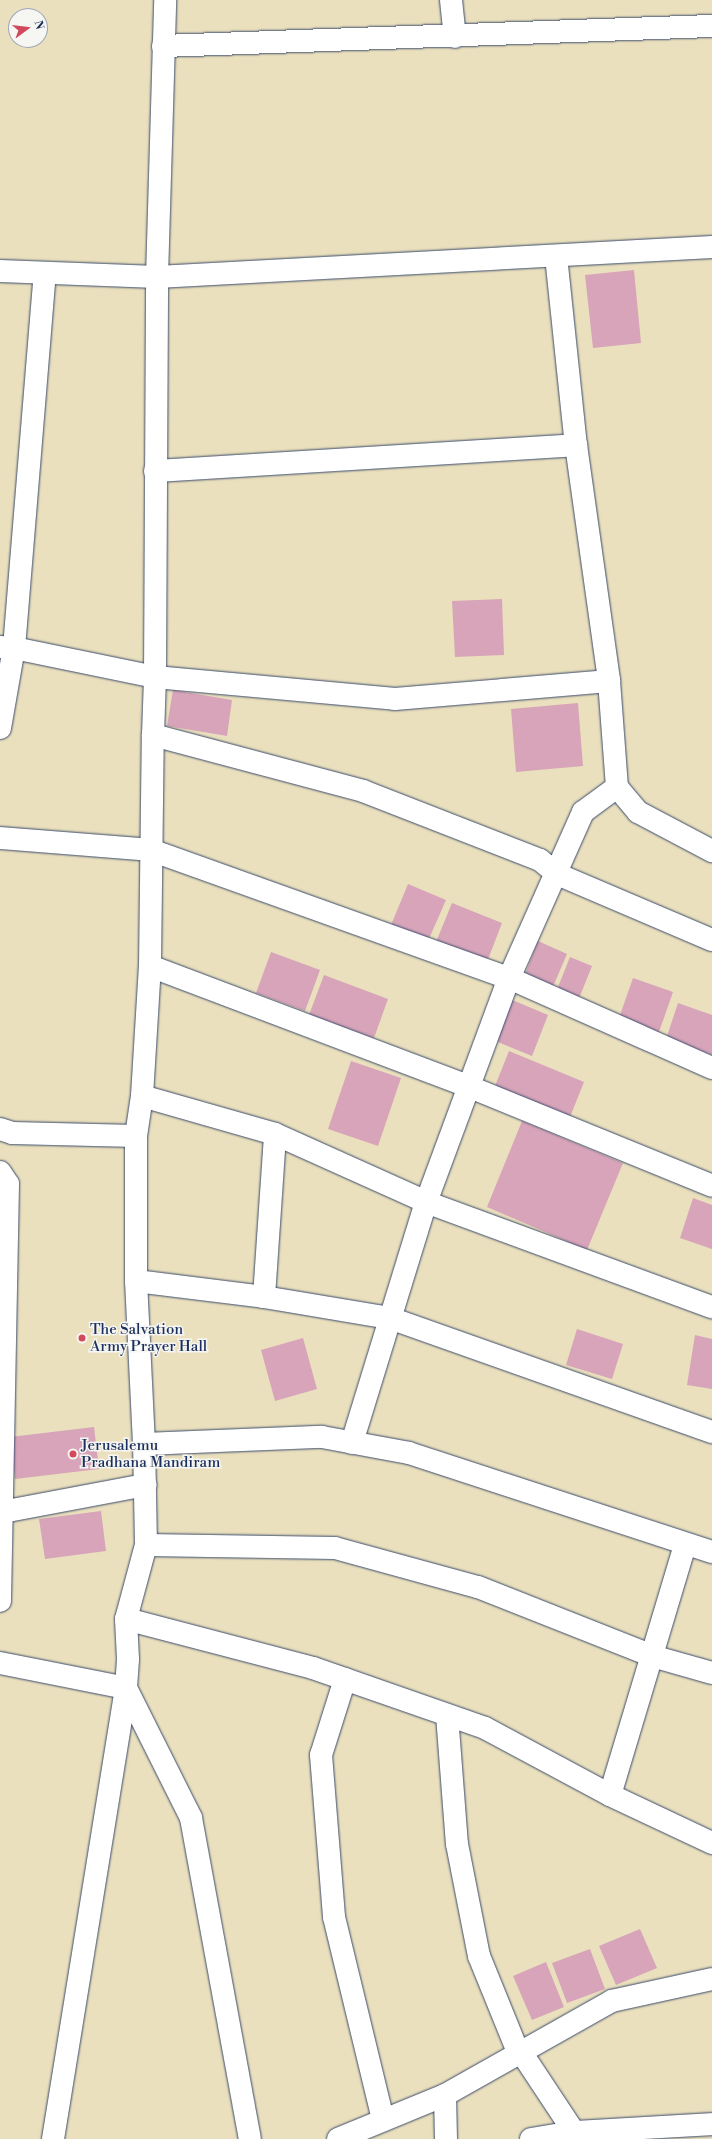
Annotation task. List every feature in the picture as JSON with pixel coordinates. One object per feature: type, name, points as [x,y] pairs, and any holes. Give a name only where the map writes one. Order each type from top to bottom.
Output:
[{"type":"street","points":[[53,2139],[126,1688],[128,1659],[126,1619],[146,1545],[144,1444],[136,1281],[136,1136],[142,1096],[150,966],[153,735],[156,677],[155,471],[157,278],[165,0]]},
{"type":"street","points":[[451,0],[455,37]]},
{"type":"street","points":[[163,46],[455,37],[712,26]]},
{"type":"street","points":[[0,271],[157,278],[712,247]]},
{"type":"street","points":[[556,256],[576,445],[609,681],[617,787],[638,812],[712,852]]},
{"type":"street","points":[[0,728],[45,273]]},
{"type":"street","points":[[155,471],[576,445]]},
{"type":"street","points":[[7,648],[156,677],[395,699],[609,681]]},
{"type":"street","points":[[153,735],[363,791],[540,860],[556,874],[712,940]]},
{"type":"street","points":[[352,1443],[426,1202],[470,1087],[508,978],[584,812],[617,787]]},
{"type":"street","points":[[0,838],[151,850],[508,978],[712,1068]]},
{"type":"street","points":[[150,966],[470,1087],[712,1186]]},
{"type":"street","points":[[142,1096],[276,1134],[426,1202],[712,1308]]},
{"type":"street","points":[[0,1129],[12,1133],[136,1136]]},
{"type":"street","points":[[264,1297],[276,1134]]},
{"type":"street","points":[[0,1172],[8,1184],[0,1600]]},
{"type":"street","points":[[136,1281],[264,1297],[390,1318],[712,1432]]},
{"type":"street","points":[[144,1444],[322,1437],[409,1453],[712,1552]]},
{"type":"street","points":[[2,1512],[145,1485]]},
{"type":"street","points":[[610,1795],[685,1544]]},
{"type":"street","points":[[146,1545],[335,1548],[478,1587],[652,1656],[712,1673]]},
{"type":"street","points":[[126,1619],[313,1668],[485,1728],[610,1795],[712,1843]]},
{"type":"street","points":[[0,1663],[126,1688]]},
{"type":"street","points":[[345,1679],[321,1755],[334,1917],[382,2120]]},
{"type":"street","points":[[126,1688],[191,1818],[250,2139]]},
{"type":"street","points":[[447,1714],[457,1844],[479,1956],[518,2052],[521,2052],[574,2132]]},
{"type":"street","points":[[343,2138],[382,2120],[445,2095],[612,2001],[712,1979]]},
{"type":"street","points":[[445,2095],[446,2139]]},
{"type":"street","points":[[531,2139],[574,2132],[712,2124]]},
{"type":"building","points":[[634,270],[641,343],[593,348],[585,275]]},
{"type":"building","points":[[502,599],[504,655],[455,657],[452,601]]},
{"type":"building","points":[[173,690],[232,700],[227,736],[167,726]]},
{"type":"building","points":[[578,703],[583,766],[516,772],[511,709]]},
{"type":"building","points":[[408,884],[446,900],[428,941],[391,925]]},
{"type":"building","points":[[452,903],[502,923],[487,962],[436,942]]},
{"type":"building","points":[[538,941],[567,954],[552,989],[524,977]]},
{"type":"building","points":[[271,952],[320,970],[305,1011],[256,993]]},
{"type":"building","points":[[570,957],[592,966],[578,1001],[556,992]]},
{"type":"building","points":[[324,975],[388,999],[374,1038],[309,1015]]},
{"type":"building","points":[[633,978],[673,992],[659,1032],[619,1018]]},
{"type":"building","points":[[510,999],[548,1015],[532,1056],[493,1040]]},
{"type":"building","points":[[678,1003],[712,1015],[712,1055],[666,1039]]},
{"type":"building","points":[[509,1051],[584,1082],[570,1117],[495,1086]]},
{"type":"building","points":[[351,1061],[401,1078],[378,1146],[328,1129]]},
{"type":"building","points":[[522,1121],[623,1163],[587,1250],[487,1207]]},
{"type":"building","points":[[693,1198],[712,1205],[712,1249],[680,1238]]},
{"type":"building","points":[[577,1329],[623,1344],[612,1379],[566,1365]]},
{"type":"building","points":[[695,1335],[712,1339],[712,1389],[687,1385]]},
{"type":"building","points":[[303,1338],[317,1389],[275,1401],[261,1350]]},
{"type":"building","points":[[94,1427],[99,1469],[15,1479],[10,1437]]},
{"type":"building","points":[[101,1511],[106,1551],[45,1559],[39,1519]]},
{"type":"building","points":[[640,1929],[657,1968],[616,1985],[599,1946]]},
{"type":"building","points":[[590,1949],[605,1989],[567,2003],[552,1963]]},
{"type":"building","points":[[546,1962],[564,2007],[532,2020],[513,1976]]},
{"type":"place","name":"The Salvation Army Prayer Hall","points":[[82,1338]]},
{"type":"place","name":"Jerusalemu Pradhana Mandiram","points":[[73,1454]]}]
